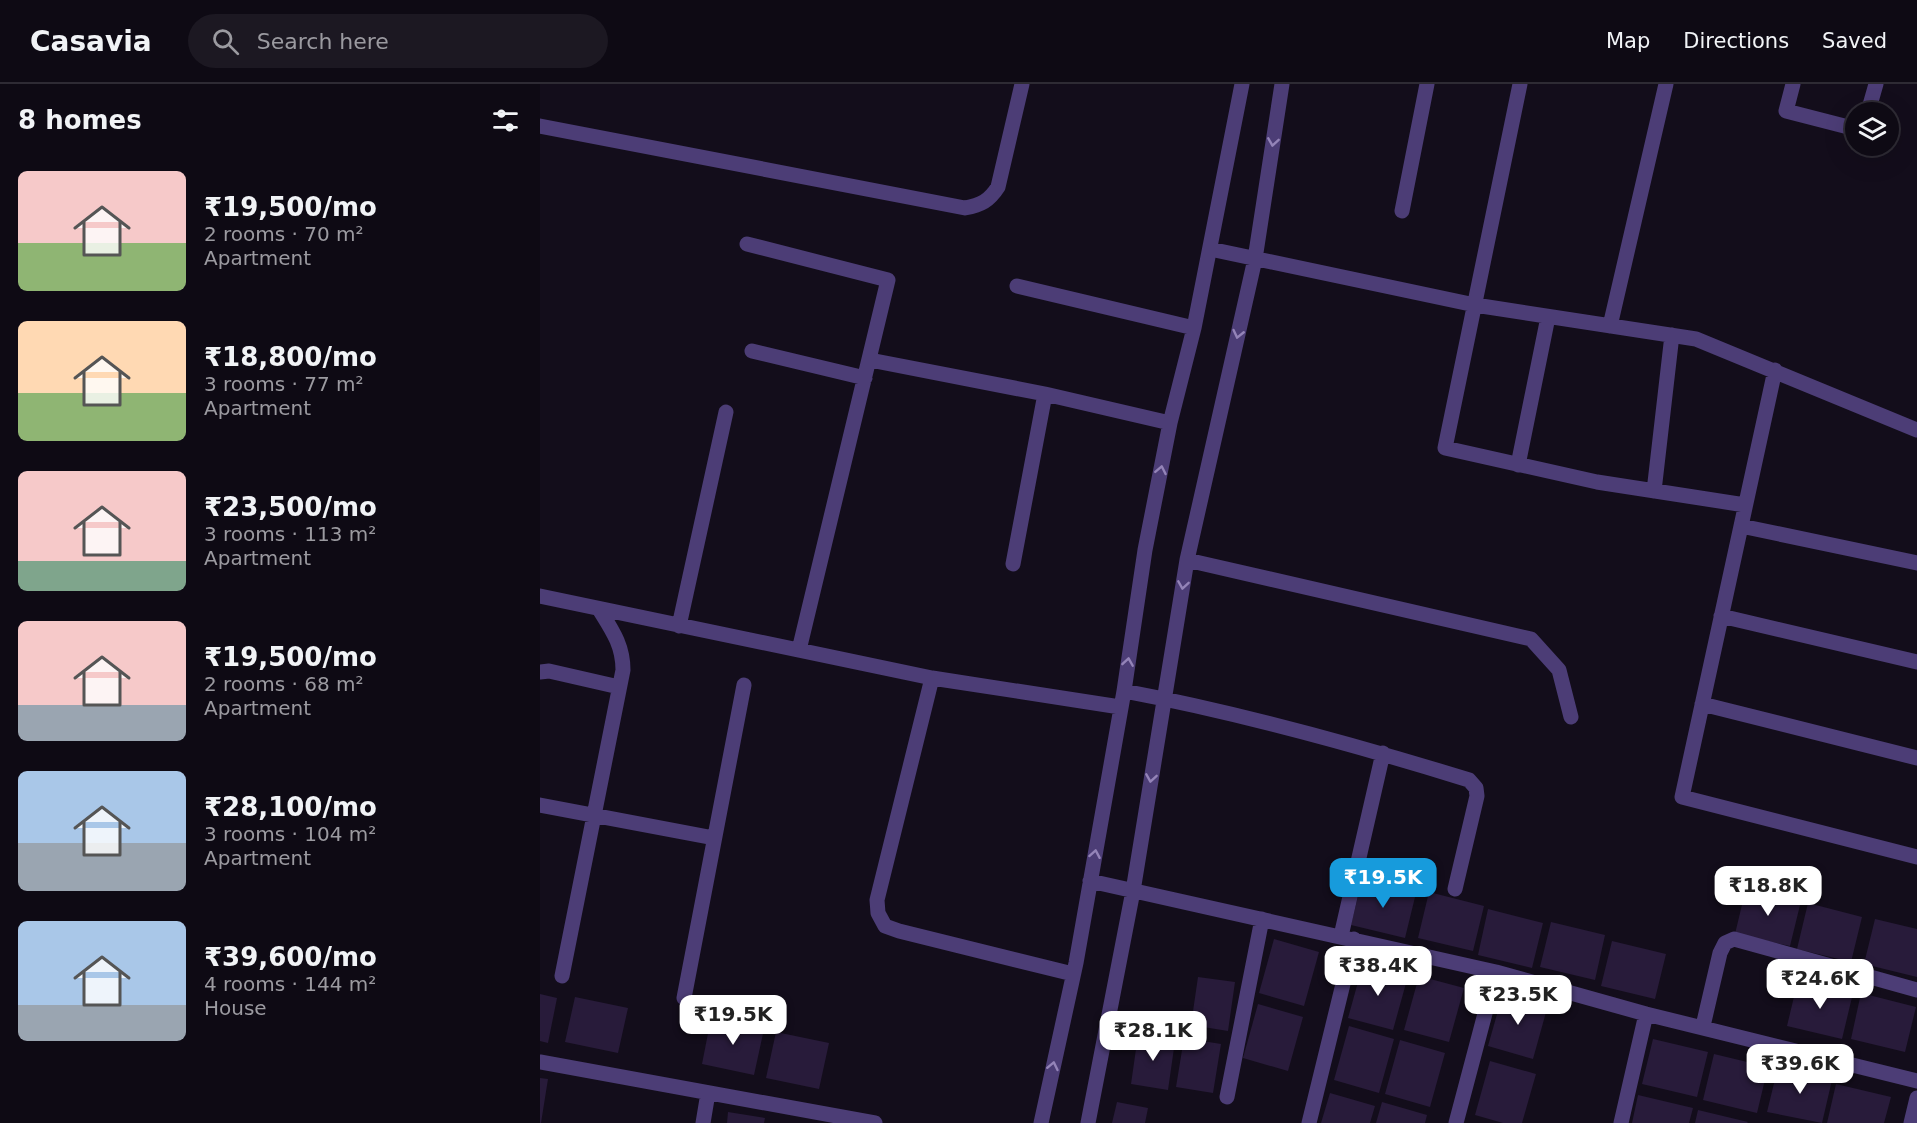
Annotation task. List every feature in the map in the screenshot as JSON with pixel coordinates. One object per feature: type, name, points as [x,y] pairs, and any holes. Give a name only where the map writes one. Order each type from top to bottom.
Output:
[{"type":"street","points":[[540,126],[965,208],[979,205],[991,198],[998,188],[1022,84]]},
{"type":"street","points":[[1041,1123],[1090,881],[1124,691],[1145,550],[1170,423],[1194,328],[1242,84]]},
{"type":"street","points":[[1088,1123],[1132,891],[1187,560],[1255,259],[1282,84]]},
{"type":"street","points":[[1402,211],[1427,84]]},
{"type":"street","points":[[1520,84],[1445,448],[1597,482],[1745,505]]},
{"type":"street","points":[[1610,327],[1666,84]]},
{"type":"street","points":[[1793,84],[1786,111],[1845,126]]},
{"type":"street","points":[[1871,102],[1876,84]]},
{"type":"street","points":[[747,244],[888,280],[799,650]]},
{"type":"street","points":[[1210,249],[1475,305],[1696,339],[1917,430]]},
{"type":"street","points":[[1017,285],[1194,328]]},
{"type":"street","points":[[1518,465],[1548,317]]},
{"type":"street","points":[[1654,491],[1672,335]]},
{"type":"street","points":[[752,351],[865,378]]},
{"type":"street","points":[[870,360],[1045,394],[1170,423]]},
{"type":"street","points":[[1775,370],[1682,797],[1917,857]]},
{"type":"street","points":[[1013,564],[1045,394]]},
{"type":"street","points":[[680,626],[726,412]]},
{"type":"street","points":[[1741,526],[1917,563]]},
{"type":"street","points":[[1187,560],[1531,639],[1558,670],[1571,717]]},
{"type":"street","points":[[540,596],[932,678],[1120,707]]},
{"type":"street","points":[[562,976],[592,814],[620,687],[623,653],[616,636],[599,609]]},
{"type":"street","points":[[1721,616],[1917,662]]},
{"type":"street","points":[[540,672],[549,671],[620,687]]},
{"type":"street","points":[[932,678],[877,900],[878,913],[885,926],[899,931],[1073,974]]},
{"type":"street","points":[[684,998],[744,685]]},
{"type":"street","points":[[1124,691],[1383,753],[1469,780],[1476,788],[1477,796],[1455,889]]},
{"type":"street","points":[[1702,704],[1917,758]]},
{"type":"street","points":[[1309,1123],[1383,753]]},
{"type":"street","points":[[540,805],[714,838]]},
{"type":"street","points":[[1090,881],[1496,972],[1646,1014],[1703,1026],[1917,1081]]},
{"type":"street","points":[[1227,1097],[1262,919]]},
{"type":"street","points":[[1703,1026],[1720,953],[1725,943],[1734,939],[1917,990]]},
{"type":"street","points":[[1456,1123],[1496,972]]},
{"type":"street","points":[[1621,1123],[1646,1014]]},
{"type":"street","points":[[540,1062],[839,1120],[875,1123]]},
{"type":"street","points":[[703,1123],[708,1093]]},
{"type":"street","points":[[1911,1123],[1917,1098]]},
{"type":"building","points":[[1362,880],[1416,893],[1405,938],[1351,925]]},
{"type":"building","points":[[1746,888],[1801,901],[1790,946],[1735,934]]},
{"type":"building","points":[[1429,892],[1484,906],[1473,951],[1418,938]]},
{"type":"building","points":[[1808,903],[1862,917],[1851,962],[1797,949]]},
{"type":"building","points":[[1488,909],[1543,923],[1532,968],[1478,955]]},
{"type":"building","points":[[1875,919],[1917,929],[1917,977],[1864,964]]},
{"type":"building","points":[[1551,922],[1605,935],[1595,980],[1540,967]]},
{"type":"building","points":[[1274,939],[1319,952],[1304,1006],[1259,993]]},
{"type":"building","points":[[1612,941],[1666,954],[1655,999],[1601,986]]},
{"type":"building","points":[[1363,964],[1408,976],[1393,1030],[1348,1018]]},
{"type":"building","points":[[1419,976],[1464,988],[1449,1042],[1404,1030]]},
{"type":"building","points":[[1198,977],[1235,982],[1228,1031],[1191,1025]]},
{"type":"building","points":[[1798,980],[1853,993],[1842,1039],[1787,1026]]},
{"type":"building","points":[[1503,993],[1548,1005],[1533,1059],[1488,1046]]},
{"type":"building","points":[[1861,993],[1916,1007],[1905,1052],[1851,1039]]},
{"type":"building","points":[[540,994],[557,998],[548,1043],[540,1041]]},
{"type":"building","points":[[575,997],[628,1008],[618,1053],[565,1042]]},
{"type":"building","points":[[1258,1004],[1303,1017],[1288,1071],[1243,1058]]},
{"type":"building","points":[[711,1018],[764,1029],[754,1075],[702,1064]]},
{"type":"building","points":[[1349,1026],[1394,1039],[1379,1093],[1334,1080]]},
{"type":"building","points":[[776,1032],[829,1043],[819,1089],[766,1078]]},
{"type":"building","points":[[1138,1035],[1175,1041],[1168,1090],[1131,1084]]},
{"type":"building","points":[[1184,1038],[1221,1044],[1213,1093],[1176,1087]]},
{"type":"building","points":[[1653,1039],[1708,1052],[1697,1097],[1642,1084]]},
{"type":"building","points":[[1400,1040],[1445,1053],[1430,1107],[1385,1094]]},
{"type":"building","points":[[1714,1054],[1768,1067],[1757,1113],[1703,1100]]},
{"type":"building","points":[[1490,1061],[1536,1074],[1522,1123],[1503,1123],[1475,1115]]},
{"type":"building","points":[[1778,1067],[1832,1080],[1822,1123],[1767,1112]]},
{"type":"building","points":[[540,1078],[548,1079],[541,1123],[540,1123]]},
{"type":"building","points":[[1836,1084],[1891,1097],[1884,1123],[1827,1123]]},
{"type":"building","points":[[1330,1093],[1375,1106],[1370,1123],[1321,1123]]},
{"type":"building","points":[[1638,1095],[1693,1108],[1689,1123],[1632,1123]]},
{"type":"building","points":[[1117,1102],[1148,1108],[1145,1123],[1112,1123]]},
{"type":"building","points":[[1382,1102],[1427,1115],[1425,1123],[1376,1123]]},
{"type":"building","points":[[1698,1110],[1748,1122],[1695,1123]]},
{"type":"building","points":[[728,1112],[765,1118],[764,1123],[727,1123]]}]
